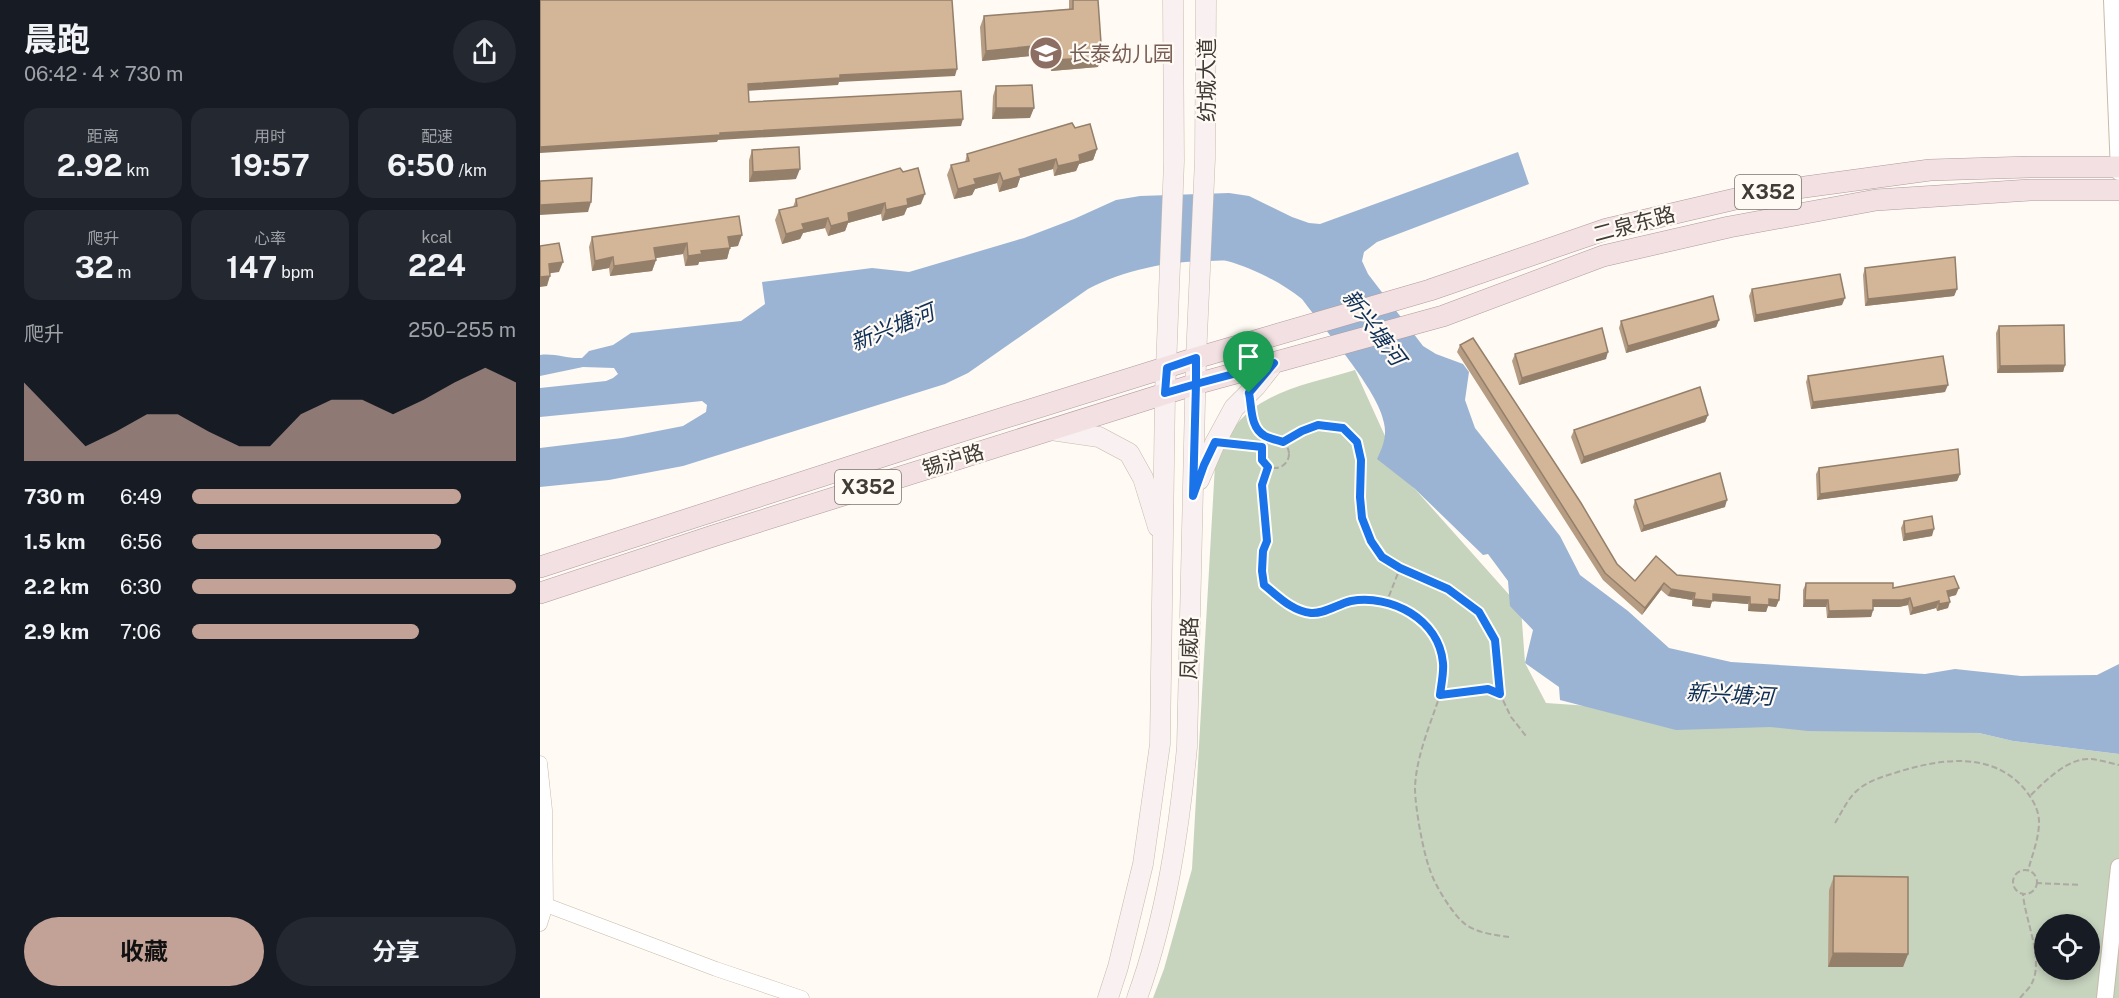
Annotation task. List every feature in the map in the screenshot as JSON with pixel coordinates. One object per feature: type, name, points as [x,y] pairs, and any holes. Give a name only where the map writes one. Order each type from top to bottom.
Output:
[{"type":"main road","name":"纺城大道","points":[[1169,296],[1174,160],[1173,0]]},
{"type":"main road","name":"纺城大道","points":[[1200,293],[1205,159],[1206,0]]},
{"type":"main road","name":"二泉东路","points":[[1167,368],[1430,290],[1607,229],[1761,193],[1930,170],[2029,167],[2119,169]]},
{"type":"main road","name":"二泉东路","points":[[1196,384],[1443,316],[1603,256],[1729,227],[1876,200],[2030,190],[2119,190]]},
{"type":"main road","name":"凤威路","points":[[1137,998],[1159,920],[1173,855],[1187,747],[1196,358],[1200,293]]},
{"type":"main road","name":"凤威路","points":[[1108,998],[1143,864],[1160,744],[1165,393],[1169,296]]},
{"type":"main road","points":[[1193,496],[1204,465],[1234,408],[1274,363]]},
{"type":"main road","name":"锡沪路","points":[[540,567],[930,441],[1167,368]]},
{"type":"main road","name":"锡沪路","points":[[540,593],[1196,384]]},
{"type":"main road","points":[[1051,430],[1099,437],[1129,453],[1143,478],[1164,545]]},
{"type":"street","points":[[2112,0],[2119,169]]},
{"type":"street","points":[[540,763],[545,810],[546,905],[540,924]]},
{"type":"street","points":[[2105,998],[2119,867]]},
{"type":"street","points":[[546,905],[716,969],[774,994],[802,998]]},
{"type":"path","points":[[1249,393],[1254,427],[1261,435],[1283,442],[1318,425],[1343,428],[1357,442],[1361,460],[1362,518],[1371,541],[1382,557],[1400,568],[1448,589],[1479,612],[1495,640],[1500,694],[1511,717],[1526,736]]},
{"type":"path","points":[[1215,442],[1262,447],[1273,440]]},
{"type":"path","points":[[1262,447],[1262,460],[1268,467],[1281,467],[1288,460],[1288,450],[1283,442]]},
{"type":"path","points":[[1268,467],[1262,485],[1267,541],[1263,551],[1264,585],[1296,610],[1314,613],[1352,601],[1387,601],[1419,617],[1437,640],[1443,663],[1440,695],[1423,747],[1415,789],[1430,872],[1448,903],[1465,924],[1488,933],[1509,937]]},
{"type":"path","points":[[1387,601],[1400,568]]},
{"type":"path","points":[[1440,695],[1488,689],[1500,694]]},
{"type":"path","points":[[2031,795],[2049,777],[2068,764],[2089,758],[2119,765]]},
{"type":"path","points":[[1835,823],[1856,790],[1873,780],[1945,760],[1973,761],[1996,767],[2012,776],[2031,795],[2039,819],[2038,839],[2028,871]]},
{"type":"path","points":[[2020,998],[2033,982],[2036,964],[2023,894],[2016,890],[2013,879],[2021,871],[2028,871],[2035,876],[2036,883],[2033,890],[2023,894]]},
{"type":"path","points":[[2036,883],[2080,885]]},
{"type":"green space","points":[[1355,370],[1385,436],[1414,488],[1521,608],[1525,663],[1546,703],[1979,733],[2013,741],[2119,754],[2119,998],[1153,998],[1164,969],[1192,869],[1215,465],[1227,439],[1243,417],[1256,406],[1304,384]]},
{"type":"water","name":"新兴塘河","points":[[1518,152],[1529,184],[1377,242],[1364,252],[1362,261],[1368,274],[1423,346],[1436,354],[1463,364],[1469,372],[1465,400],[1475,428],[1560,536],[1580,575],[1628,611],[1669,648],[1731,662],[1925,674],[1955,669],[2021,676],[2097,675],[2119,664],[2119,754],[2013,741],[1979,733],[1808,731],[1770,727],[1676,730],[1560,700],[1559,687],[1525,663],[1533,630],[1510,606],[1508,581],[1488,554],[1483,555],[1414,488],[1377,459],[1385,437],[1380,410],[1361,377],[1336,343],[1302,299],[1257,272],[1227,261],[1193,261],[1162,265],[1102,282],[1088,289],[968,373],[945,384],[683,466],[609,480],[540,487],[540,448],[622,438],[683,426],[706,412],[707,405],[702,401],[540,417],[540,388],[606,381],[618,374],[614,368],[583,367],[540,376],[540,355],[582,358],[589,351],[613,345],[631,333],[741,321],[765,304],[762,282],[872,268],[909,272],[1024,238],[1116,200],[1140,196],[1229,193],[1249,196],[1292,217],[1320,224]]},
{"type":"building","points":[[540,0],[952,0],[957,69],[840,75],[840,78],[748,84],[749,102],[961,91],[963,119],[720,133],[720,135],[540,147]]},
{"type":"building","points":[[1073,0],[1098,0],[1102,57],[1055,60],[1053,44],[986,51],[984,16],[1073,9]]},
{"type":"building","points":[[1032,85],[1034,108],[996,108],[996,86]]},
{"type":"building","points":[[1072,123],[1075,128],[1090,124],[1097,149],[1079,155],[1080,161],[1058,166],[1056,159],[1019,169],[1021,176],[1003,181],[1000,173],[974,179],[976,184],[958,189],[951,165],[969,161],[967,154]]},
{"type":"building","points":[[799,147],[800,169],[753,172],[752,150]]},
{"type":"building","points":[[900,168],[903,172],[918,168],[925,194],[907,199],[908,205],[886,210],[885,203],[848,213],[849,221],[831,226],[828,218],[802,224],[804,229],[786,234],[779,210],[797,206],[796,199]]},
{"type":"building","points":[[592,178],[591,202],[540,205],[540,181]]},
{"type":"building","points":[[739,216],[742,235],[728,237],[730,248],[701,251],[702,254],[688,256],[687,243],[654,248],[656,260],[614,266],[613,257],[595,261],[592,237]]},
{"type":"building","points":[[559,243],[563,262],[549,264],[550,276],[540,277],[540,246]]},
{"type":"building","points":[[1955,257],[1957,289],[1868,299],[1865,268]]},
{"type":"building","points":[[1840,274],[1845,298],[1756,315],[1752,289]]},
{"type":"building","points":[[1713,296],[1719,320],[1628,346],[1621,321]]},
{"type":"building","points":[[2064,325],[2065,365],[2000,366],[1999,326]]},
{"type":"building","points":[[1602,328],[1608,352],[1522,378],[1515,354]]},
{"type":"building","points":[[1473,338],[1581,503],[1617,564],[1635,581],[1656,556],[1677,575],[1780,585],[1779,600],[1769,599],[1769,605],[1750,604],[1750,597],[1713,594],[1713,601],[1694,599],[1695,593],[1671,589],[1664,583],[1645,608],[1605,573],[1460,345]]},
{"type":"building","points":[[1943,356],[1948,385],[1813,402],[1808,376]]},
{"type":"building","points":[[1700,387],[1708,415],[1584,457],[1574,430]]},
{"type":"building","points":[[1958,449],[1960,474],[1820,494],[1819,468]]},
{"type":"building","points":[[1720,473],[1727,500],[1644,526],[1635,500]]},
{"type":"building","points":[[1932,516],[1934,529],[1905,534],[1904,521]]},
{"type":"building","points":[[1954,576],[1959,588],[1947,591],[1950,602],[1939,604],[1939,601],[1913,608],[1910,598],[1873,600],[1873,610],[1829,611],[1828,600],[1805,600],[1806,583],[1893,583],[1893,588]]},
{"type":"building","points":[[1834,876],[1908,877],[1908,954],[1833,953]]},
{"type":"place","name":"长泰幼儿园","points":[[1046,53]]},
{"type":"route","points":[[1249,393],[1254,427],[1261,435],[1283,442],[1318,425],[1343,428],[1357,442],[1361,460],[1362,518],[1371,541],[1382,557],[1400,568],[1448,589],[1479,612],[1495,640],[1500,694],[1488,689],[1440,695],[1443,663],[1437,640],[1419,617],[1387,601],[1352,601],[1314,613],[1296,610],[1264,585],[1263,551],[1267,541],[1262,485],[1268,467],[1262,460],[1262,447],[1215,442],[1193,496],[1196,384],[1165,393],[1167,368],[1196,358],[1196,384],[1274,363],[1249,393]]}]
